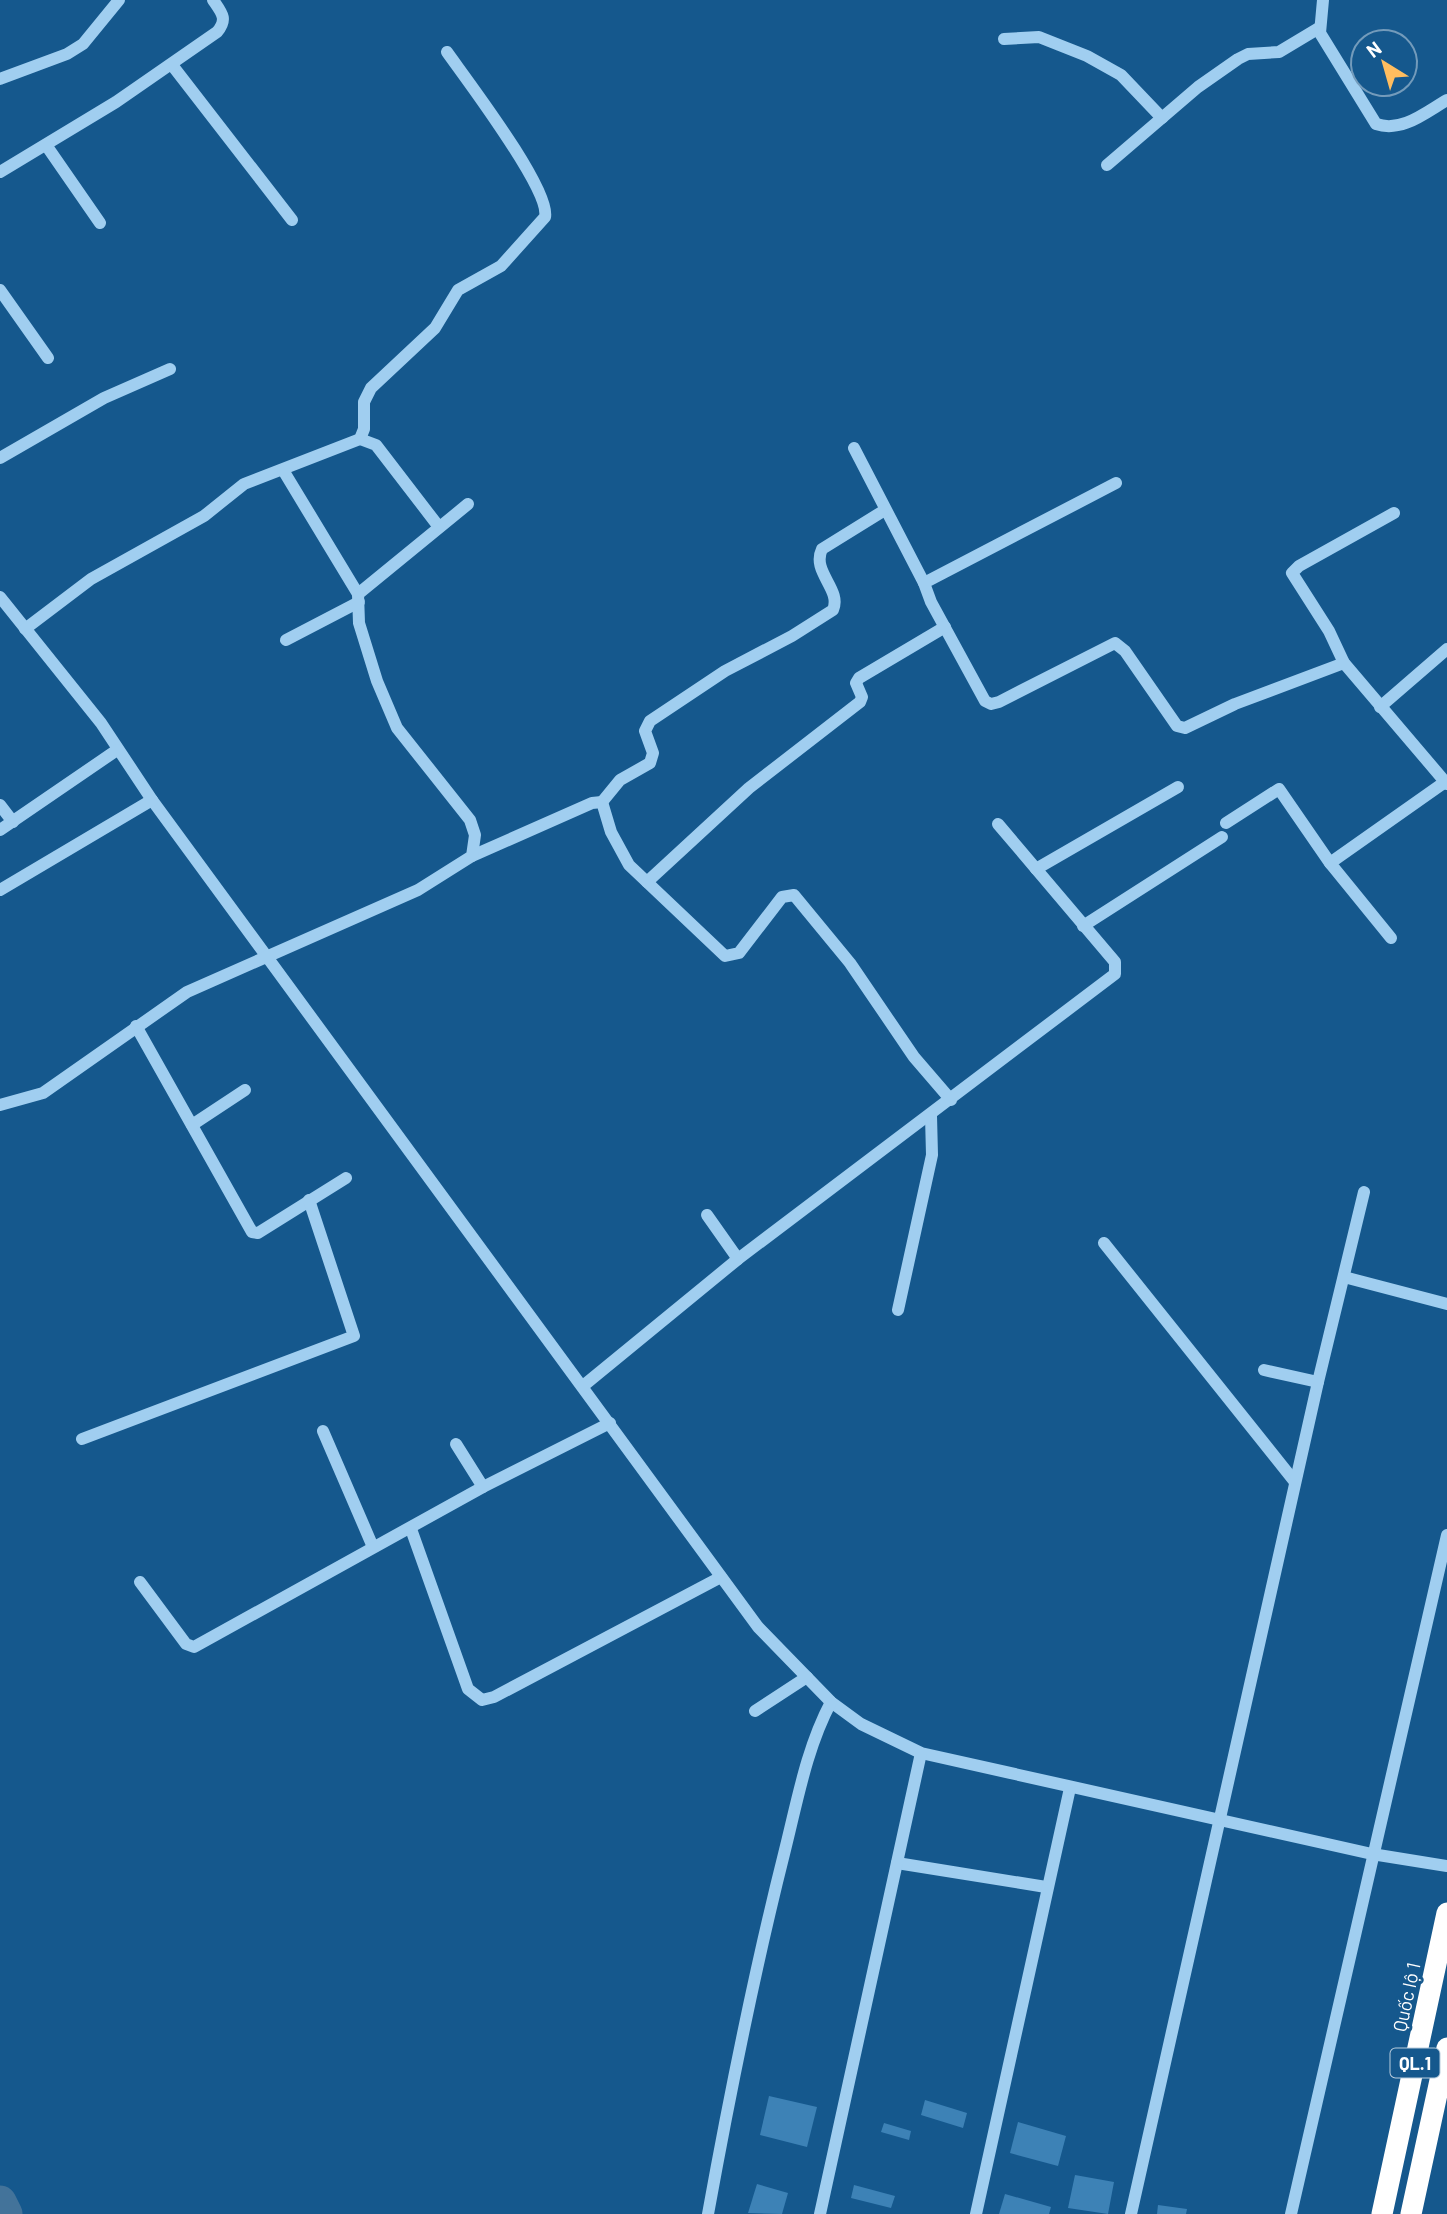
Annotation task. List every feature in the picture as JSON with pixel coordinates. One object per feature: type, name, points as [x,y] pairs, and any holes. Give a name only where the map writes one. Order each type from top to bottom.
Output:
[{"type":"highway","name":"Quốc lộ 1","points":[[1382,2214],[1447,1913]]},
{"type":"highway","name":"QL.1","points":[[1411,2214],[1447,2048]]},
{"type":"street","points":[[0,79],[67,54],[83,44],[119,0]]},
{"type":"street","points":[[0,172],[172,65],[223,24],[224,17],[213,0]]},
{"type":"street","points":[[1323,0],[1319,28],[1376,124],[1393,126],[1413,120],[1447,100]]},
{"type":"street","points":[[1108,165],[1162,118],[1238,59],[1248,54],[1279,52],[1319,28]]},
{"type":"street","points":[[1004,39],[1039,37],[1087,56],[1121,75],[1162,118]]},
{"type":"street","points":[[360,439],[364,429],[364,402],[371,388],[435,328],[458,290],[501,266],[545,218],[544,204],[517,153],[447,52]]},
{"type":"street","points":[[172,65],[292,220]]},
{"type":"street","points":[[46,145],[100,223]]},
{"type":"street","points":[[0,290],[48,358]]},
{"type":"street","points":[[0,458],[104,398],[170,369]]},
{"type":"street","points":[[25,629],[91,579],[204,516],[244,484],[360,439],[376,445],[439,527]]},
{"type":"street","points":[[854,448],[976,689],[991,704],[1025,691],[1109,644],[1120,645],[1180,728],[1190,727],[1235,704],[1343,663]]},
{"type":"street","points":[[283,470],[358,598],[358,614],[377,681],[397,728],[420,760],[466,812],[475,835],[472,856]]},
{"type":"street","points":[[924,583],[1116,482]]},
{"type":"street","points":[[286,640],[358,598],[468,504]]},
{"type":"street","points":[[0,1105],[43,1093],[187,992],[418,890],[472,856],[592,803],[602,802],[620,780],[650,763],[653,753],[645,731],[650,721],[725,671],[828,614],[836,598],[819,563],[822,549],[884,510]]},
{"type":"street","points":[[1330,863],[1446,783],[1343,663],[1293,571],[1394,513]]},
{"type":"street","points":[[0,597],[101,723],[152,800],[758,1627],[831,1702],[861,1724],[921,1753],[1372,1854],[1447,1866]]},
{"type":"street","points":[[0,620],[11,612]]},
{"type":"street","points":[[647,882],[749,788],[860,702],[862,697],[856,683],[863,674],[944,627]]},
{"type":"street","points":[[1380,707],[1447,649]]},
{"type":"street","points":[[0,830],[117,750]]},
{"type":"street","points":[[1036,869],[1178,787]]},
{"type":"street","points":[[1226,823],[1279,789],[1330,863],[1391,938]]},
{"type":"street","points":[[0,890],[152,800]]},
{"type":"street","points":[[602,802],[607,810],[611,832],[624,859],[725,956],[739,953],[747,947],[782,897],[794,895],[850,963],[914,1057],[951,1100]]},
{"type":"street","points":[[0,805],[13,822]]},
{"type":"street","points":[[583,1386],[738,1259],[931,1116],[1115,974],[1115,962],[998,824]]},
{"type":"street","points":[[1083,926],[1222,837]]},
{"type":"street","points":[[136,1026],[253,1232],[258,1233],[346,1178]]},
{"type":"street","points":[[192,1125],[245,1090]]},
{"type":"street","points":[[898,1310],[932,1155],[931,1116]]},
{"type":"street","points":[[1131,2214],[1295,1482],[1364,1192]]},
{"type":"street","points":[[82,1439],[354,1336],[309,1200]]},
{"type":"street","points":[[707,1215],[738,1259]]},
{"type":"street","points":[[1104,1243],[1295,1482]]},
{"type":"street","points":[[1344,1277],[1447,1304]]},
{"type":"street","points":[[1264,1370],[1318,1382]]},
{"type":"street","points":[[141,1583],[186,1644],[194,1647],[483,1487],[610,1423]]},
{"type":"street","points":[[323,1431],[373,1547]]},
{"type":"street","points":[[456,1444],[483,1487]]},
{"type":"street","points":[[411,1529],[468,1689],[482,1700],[494,1697],[721,1577]]},
{"type":"street","points":[[1290,2214],[1447,1535]]},
{"type":"street","points":[[755,1711],[807,1677]]},
{"type":"street","points":[[708,2214],[734,2070],[778,1879],[815,1734],[831,1702]]},
{"type":"street","points":[[820,2214],[921,1753]]},
{"type":"street","points":[[976,2214],[1046,1887],[1070,1788]]},
{"type":"street","points":[[897,1863],[1046,1887]]},
{"type":"building","points":[[769,2096],[817,2107],[807,2147],[760,2135]]},
{"type":"building","points":[[925,2100],[967,2113],[963,2128],[921,2115]]},
{"type":"building","points":[[1018,2122],[1066,2136],[1058,2166],[1010,2153]]},
{"type":"building","points":[[884,2123],[911,2131],[909,2140],[881,2132]]},
{"type":"building","points":[[1075,2175],[1114,2182],[1108,2214],[1068,2208]]},
{"type":"building","points":[[757,2184],[788,2193],[782,2214],[748,2213]]},
{"type":"building","points":[[854,2185],[895,2196],[891,2208],[851,2198]]},
{"type":"building","points":[[1005,2194],[1051,2207],[1049,2214],[999,2214]]},
{"type":"building","points":[[1158,2205],[1187,2209],[1186,2214],[1157,2214]]},
{"type":"waterway","points":[[0,2202],[6,2214]]}]
